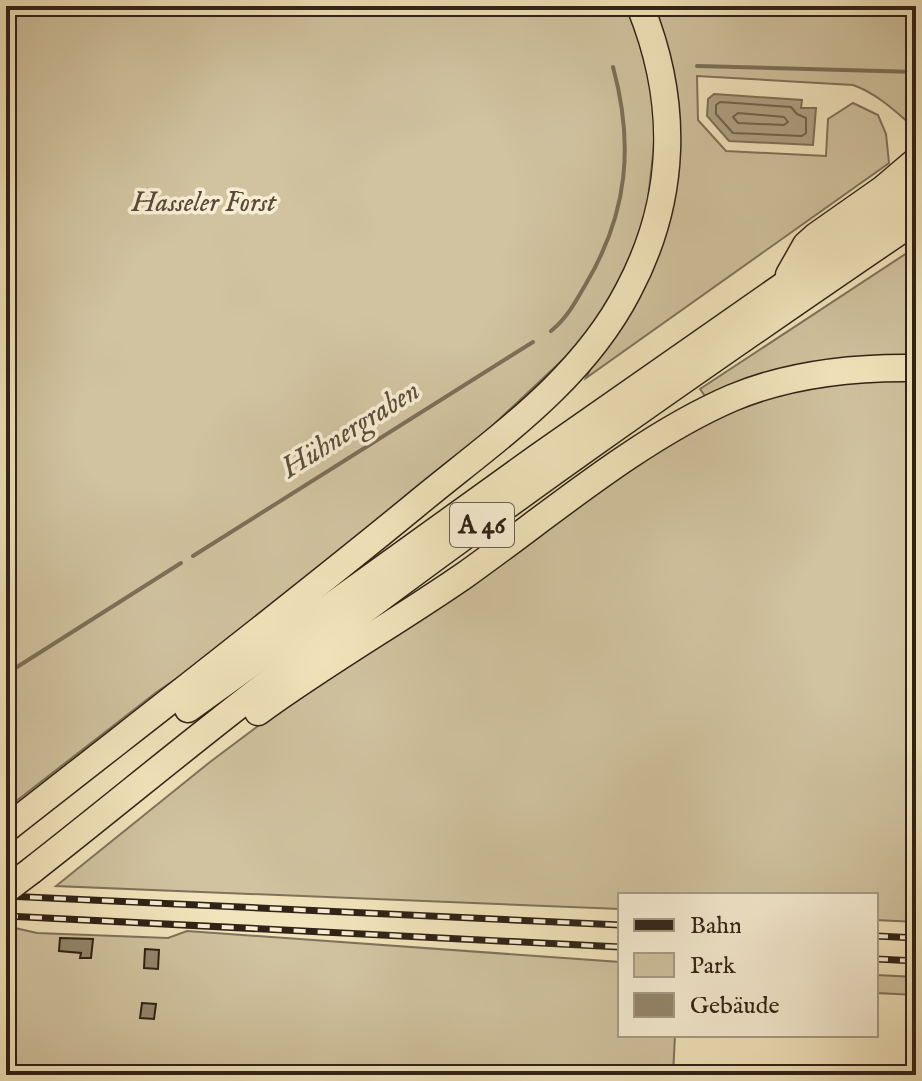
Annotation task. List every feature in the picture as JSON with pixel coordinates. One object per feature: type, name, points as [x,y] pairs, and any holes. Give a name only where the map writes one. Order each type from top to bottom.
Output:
[{"type":"highway","points":[[6,829],[296,604],[511,427],[576,367],[600,337],[628,292],[645,254],[661,206],[669,152],[658,58],[640,6]]},
{"type":"highway","points":[[785,283],[806,245],[916,161]]},
{"type":"highway","name":"A 46","points":[[6,846],[337,601],[916,193]]},
{"type":"highway","name":"A 46","points":[[6,890],[125,793],[439,556],[916,220]]},
{"type":"highway","points":[[61,847],[135,807],[271,703],[462,577],[677,425],[734,397],[785,382],[831,372],[883,367],[916,368]]},
{"type":"green space","name":"Hasseler Forst","points":[[6,6],[629,6],[654,86],[655,137],[647,209],[630,262],[594,324],[572,351],[458,458],[241,635],[158,691],[6,809]]},
{"type":"green space","points":[[649,6],[902,6],[916,14],[916,129],[879,98],[853,85],[697,76],[698,120],[726,151],[826,156],[828,119],[853,103],[878,115],[886,134],[889,163],[586,378],[668,202]]},
{"type":"green space","points":[[916,247],[916,922],[878,920],[878,893],[618,893],[618,909],[56,886],[210,762],[327,674],[636,465],[718,414],[700,389]]},
{"type":"green space","points":[[15,928],[37,933],[168,938],[187,931],[618,962],[618,1037],[675,1037],[673,1075],[6,1075],[6,932]]},
{"type":"green space","points":[[878,975],[916,977],[916,995],[878,993]]},
{"type":"water","points":[[714,94],[802,100],[801,108],[816,108],[813,145],[729,141],[707,116],[708,99]]},
{"type":"building","points":[[60,938],[93,939],[91,958],[80,958],[81,953],[59,951]]},
{"type":"building","points":[[145,949],[159,950],[158,969],[144,968]]},
{"type":"building","points":[[142,1003],[156,1004],[154,1019],[140,1018]]},
{"type":"waterway","name":"Hühnergraben","points":[[697,66],[916,72]]},
{"type":"waterway","name":"Hühnergraben","points":[[551,331],[567,314],[601,256],[619,204],[625,150],[624,123],[613,67]]},
{"type":"waterway","name":"Hühnergraben","points":[[193,556],[533,342]]},
{"type":"waterway","name":"Hühnergraben","points":[[6,674],[181,563]]},
{"type":"railway","points":[[6,896],[618,925]]},
{"type":"railway","points":[[6,916],[618,947]]},
{"type":"railway","points":[[878,936],[916,938]]},
{"type":"railway","points":[[878,959],[916,961]]}]
